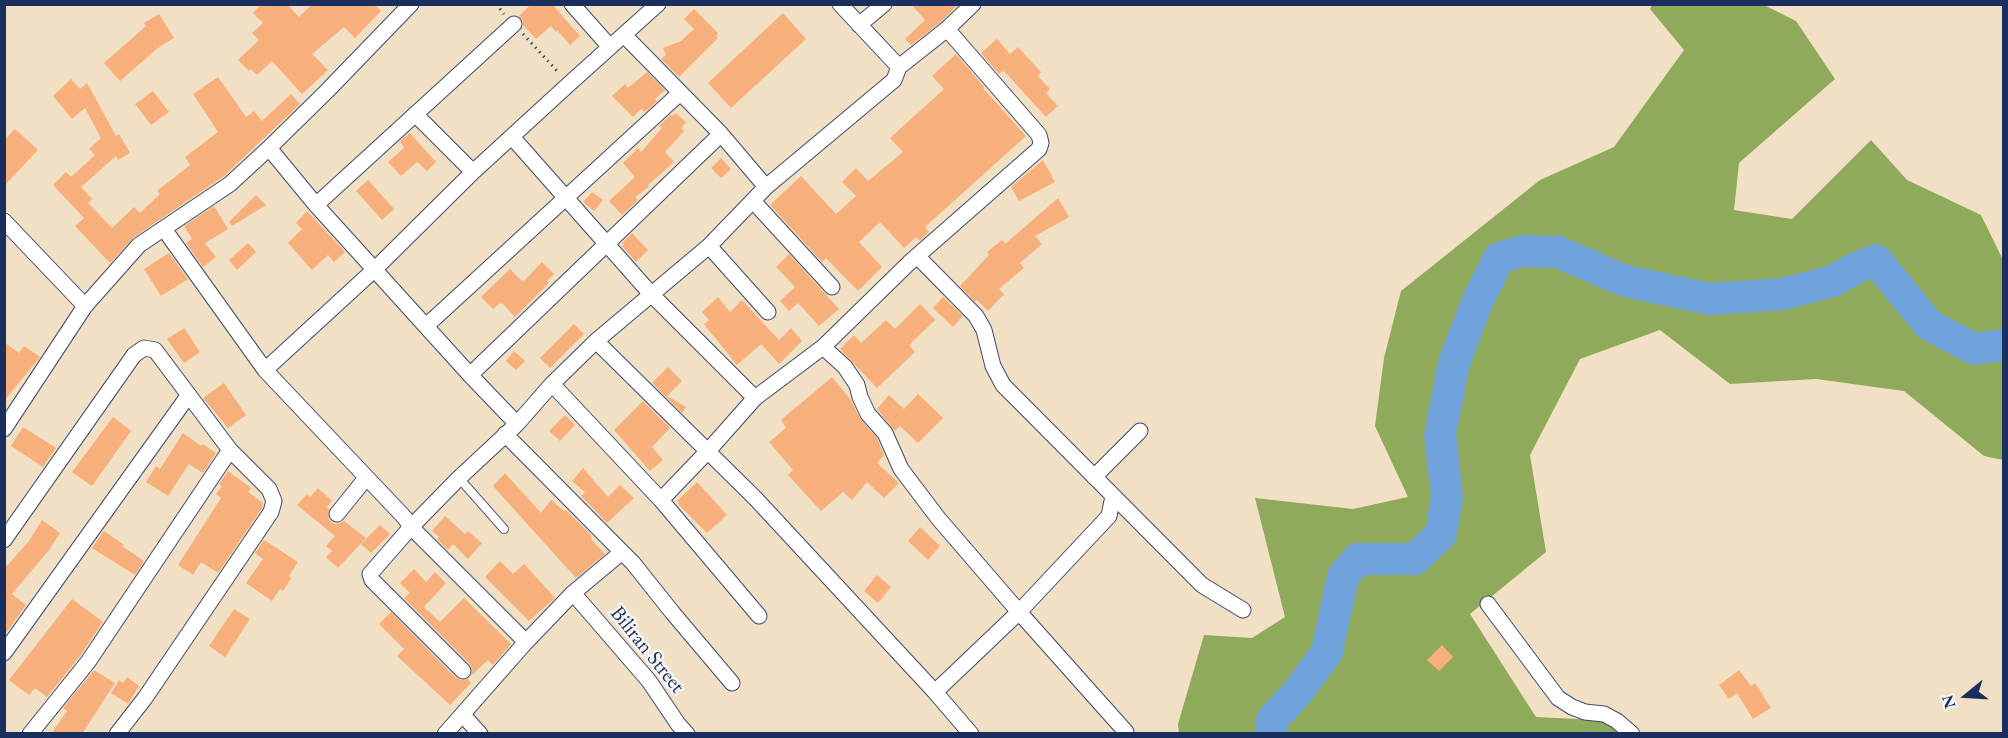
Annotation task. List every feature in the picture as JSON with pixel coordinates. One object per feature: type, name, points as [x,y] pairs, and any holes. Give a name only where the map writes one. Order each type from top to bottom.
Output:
[{"type":"street","points":[[4,429],[85,306],[139,245],[230,184],[269,148],[411,4]]},
{"type":"street","points":[[572,4],[610,47]]},
{"type":"street","points":[[840,4],[899,67]]},
{"type":"street","points":[[859,25],[884,4]]},
{"type":"street","points":[[463,671],[372,580],[370,574],[411,527],[517,424],[552,384],[596,341],[709,246],[766,187],[894,80],[899,67],[947,29],[973,4]]},
{"type":"street","points":[[265,370],[375,269],[473,172],[658,5]]},
{"type":"street","points":[[316,205],[514,24]]},
{"type":"street","points":[[661,500],[755,398],[823,346],[918,256],[1039,149],[1041,143],[1039,135],[947,29]]},
{"type":"street","points":[[624,35],[721,134],[766,187]]},
{"type":"street","points":[[426,326],[680,93]]},
{"type":"street","points":[[415,114],[473,172]]},
{"type":"street","points":[[470,375],[721,134]]},
{"type":"street","points":[[512,137],[651,294],[755,398]]},
{"type":"street","points":[[269,148],[316,205],[517,424]]},
{"type":"street","points":[[753,201],[832,287]]},
{"type":"street","points":[[4,221],[85,306]]},
{"type":"street","points":[[164,229],[265,370],[411,527],[526,642]]},
{"type":"street","points":[[709,246],[768,312]]},
{"type":"street","points":[[918,256],[976,316],[984,330],[993,366],[1003,385],[1202,585],[1243,610]]},
{"type":"street","points":[[596,341],[822,568],[971,734]]},
{"type":"street","points":[[823,346],[845,367],[857,385],[868,414],[885,433],[893,447],[901,469],[938,518],[1126,732]]},
{"type":"street","points":[[4,540],[134,355],[144,348],[154,350],[230,450],[269,489],[274,501],[271,512],[146,698],[117,734]]},
{"type":"street","points":[[552,384],[661,500],[759,616]]},
{"type":"street","points":[[4,653],[188,396]]},
{"type":"street","points":[[1094,477],[1140,431]]},
{"type":"street","points":[[505,434],[633,564],[732,683]]},
{"type":"street","points":[[30,734],[88,662],[230,450]]},
{"type":"street","points":[[337,514],[366,478]]},
{"type":"street","points":[[934,692],[1019,612],[1109,516],[1113,495]]},
{"type":"street","points":[[445,734],[526,642],[573,593],[622,552]]},
{"type":"street","name":"Biliran Street","points":[[573,593],[649,681],[687,734]]},
{"type":"street","points":[[1488,604],[1558,698],[1585,712],[1604,714],[1617,721],[1632,734]]},
{"type":"street","points":[[463,715],[480,734]]},
{"type":"lane","points":[[459,478],[504,530]]},
{"type":"path","points":[[514,24],[569,84]]},
{"type":"green space","points":[[1652,5],[1764,5],[1796,21],[1835,79],[1739,163],[1734,210],[1792,219],[1871,140],[1907,180],[1981,215],[2003,260],[2003,460],[1984,456],[1904,391],[1816,379],[1730,384],[1660,330],[1580,359],[1530,455],[1546,552],[1470,614],[1536,717],[1617,721],[1626,733],[1179,734],[1178,724],[1204,635],[1252,638],[1285,617],[1255,498],[1353,509],[1408,497],[1375,426],[1384,358],[1401,291],[1540,180],[1614,147],[1684,50],[1650,9]]},
{"type":"building","points":[[261,4],[287,4],[299,17],[312,4],[374,4],[381,11],[355,38],[344,27],[312,54],[328,70],[302,94],[272,61],[257,75],[251,69],[249,71],[238,60],[259,40],[252,33],[263,23],[253,13]]},
{"type":"building","points":[[531,4],[552,4],[580,36],[570,45],[551,26],[536,39],[523,25],[519,16]]},
{"type":"building","points":[[911,4],[958,4],[941,22],[911,45],[905,39],[925,20]]},
{"type":"building","points":[[694,9],[718,33],[716,36],[718,38],[679,77],[661,59],[666,55],[663,48],[681,41],[694,29],[684,19]]},
{"type":"building","points":[[783,13],[806,39],[731,108],[708,83]]},
{"type":"building","points":[[159,14],[174,38],[159,47],[120,81],[104,63],[146,26],[144,23]]},
{"type":"building","points":[[997,39],[1010,54],[1018,47],[1041,72],[1038,76],[1050,89],[1046,93],[1058,106],[1046,117],[1003,70],[999,74],[981,53]]},
{"type":"building","points":[[956,54],[1026,136],[925,227],[929,232],[920,241],[916,237],[904,248],[880,222],[859,242],[882,267],[858,291],[826,258],[822,262],[770,205],[801,176],[836,214],[856,196],[842,182],[856,168],[868,181],[903,152],[890,138],[944,89],[932,76]]},
{"type":"building","points":[[647,72],[665,90],[645,112],[641,109],[633,117],[612,96],[625,84],[628,88]]},
{"type":"building","points":[[218,77],[246,117],[254,111],[262,121],[291,94],[300,104],[224,176],[134,237],[110,263],[75,226],[84,218],[53,185],[66,172],[71,177],[95,155],[89,149],[101,138],[85,108],[72,119],[53,96],[71,79],[80,89],[87,83],[116,136],[119,134],[130,153],[118,160],[116,156],[81,187],[92,199],[88,203],[112,228],[134,207],[140,213],[160,194],[157,191],[190,165],[185,157],[218,132],[193,94]]},
{"type":"building","points":[[153,91],[169,112],[151,125],[135,104]]},
{"type":"building","points":[[676,113],[686,122],[681,128],[684,131],[665,152],[674,162],[648,185],[649,187],[635,197],[638,200],[622,215],[609,201],[635,177],[623,163],[638,148],[641,152],[662,128],[659,126],[670,115]]},
{"type":"building","points":[[15,129],[38,150],[4,186],[4,140]]},
{"type":"building","points":[[410,133],[436,162],[427,171],[417,162],[401,176],[388,162],[404,148],[400,141]]},
{"type":"building","points":[[721,158],[731,169],[721,178],[711,168]]},
{"type":"building","points":[[1043,160],[1055,182],[1019,201],[1011,187]]},
{"type":"building","points":[[368,180],[394,209],[382,220],[356,191]]},
{"type":"building","points":[[592,192],[603,200],[594,211],[583,202]]},
{"type":"building","points":[[256,195],[266,205],[232,226],[229,222]]},
{"type":"building","points":[[1058,198],[1069,217],[1035,236],[1042,244],[1020,263],[1024,268],[999,289],[1004,294],[988,311],[977,300],[975,302],[960,286],[989,255],[987,252],[1002,240],[1005,244]]},
{"type":"building","points":[[214,206],[228,229],[205,243],[216,257],[203,267],[186,243],[192,239],[184,226]]},
{"type":"building","points":[[307,211],[345,252],[334,262],[328,255],[312,270],[288,243],[302,229],[296,223]]},
{"type":"building","points":[[632,233],[648,250],[636,262],[622,246],[624,245],[622,243]]},
{"type":"building","points":[[248,243],[256,252],[237,270],[229,260]]},
{"type":"building","points":[[169,253],[188,279],[161,296],[144,269]]},
{"type":"building","points":[[789,254],[839,309],[819,326],[798,303],[789,311],[780,301],[795,287],[776,267]]},
{"type":"building","points":[[542,262],[554,274],[547,281],[549,283],[515,317],[501,302],[493,309],[481,297],[510,269],[523,282]]},
{"type":"building","points":[[718,297],[730,312],[742,300],[779,340],[791,328],[802,341],[779,364],[761,344],[737,365],[704,324],[709,320],[702,312]]},
{"type":"building","points":[[943,297],[963,316],[953,327],[933,308]]},
{"type":"building","points":[[920,304],[935,320],[909,345],[915,352],[877,388],[840,349],[854,335],[861,343],[886,320],[895,329]]},
{"type":"building","points":[[574,324],[584,334],[550,368],[540,358]]},
{"type":"building","points":[[184,328],[200,352],[184,363],[167,339]]},
{"type":"building","points":[[4,342],[19,353],[24,346],[40,357],[4,401]]},
{"type":"building","points":[[514,351],[525,361],[516,370],[506,361]]},
{"type":"building","points":[[668,367],[682,381],[667,396],[686,407],[682,413],[652,383]]},
{"type":"building","points":[[832,377],[850,399],[861,420],[877,438],[884,455],[877,463],[899,483],[884,498],[867,482],[852,500],[843,492],[821,511],[788,475],[793,470],[769,442],[786,428],[781,420]]},
{"type":"building","points":[[224,383],[246,415],[228,428],[203,398]]},
{"type":"building","points":[[918,394],[943,418],[918,443],[900,426],[895,431],[877,409],[889,395],[904,409]]},
{"type":"building","points":[[643,401],[670,428],[652,447],[663,460],[650,471],[614,430]]},
{"type":"building","points":[[565,415],[575,425],[560,441],[549,431]]},
{"type":"building","points":[[113,417],[131,431],[92,486],[72,472]]},
{"type":"building","points":[[23,427],[56,448],[43,467],[11,446]]},
{"type":"building","points":[[183,433],[216,453],[203,473],[189,464],[168,496],[146,482],[156,466],[160,469]]},
{"type":"building","points":[[583,468],[608,497],[620,485],[634,498],[607,523],[581,496],[585,492],[572,481]]},
{"type":"building","points":[[228,471],[251,488],[248,492],[263,503],[262,508],[218,573],[201,562],[193,575],[178,565],[221,498],[216,494],[222,486],[219,484]]},
{"type":"building","points":[[505,473],[541,513],[551,500],[564,511],[566,510],[592,536],[590,538],[605,554],[576,578],[493,486]]},
{"type":"building","points":[[697,482],[727,515],[707,533],[677,501]]},
{"type":"building","points":[[318,488],[332,501],[327,507],[330,521],[336,524],[344,521],[366,538],[338,568],[326,557],[332,551],[326,546],[335,536],[297,505],[307,494],[310,497]]},
{"type":"building","points":[[445,516],[465,534],[468,531],[482,543],[468,559],[453,544],[448,550],[432,531]]},
{"type":"building","points":[[42,520],[60,533],[49,550],[12,594],[26,605],[4,636],[4,569],[29,541]]},
{"type":"building","points":[[380,525],[390,534],[371,553],[361,544]]},
{"type":"building","points":[[920,527],[940,546],[928,560],[908,541]]},
{"type":"building","points":[[104,531],[144,561],[135,575],[92,548]]},
{"type":"building","points":[[264,540],[298,562],[283,591],[280,589],[272,601],[246,583],[263,559],[255,553]]},
{"type":"building","points":[[500,561],[513,574],[524,564],[555,598],[529,621],[485,577]]},
{"type":"building","points":[[414,569],[426,582],[435,572],[446,583],[424,607],[440,622],[464,598],[511,644],[493,665],[488,660],[471,676],[470,664],[404,598],[410,593],[400,583]]},
{"type":"building","points":[[877,575],[891,587],[878,603],[864,591]]},
{"type":"building","points":[[72,599],[103,622],[80,656],[47,697],[35,688],[29,695],[9,680]]},
{"type":"building","points":[[234,609],[250,619],[225,657],[209,646]]},
{"type":"building","points":[[391,612],[456,678],[468,679],[471,683],[450,705],[397,656],[404,649],[379,624]]},
{"type":"building","points":[[1442,645],[1453,657],[1439,671],[1427,660]]},
{"type":"building","points":[[94,670],[115,683],[82,734],[51,734],[67,711],[63,708]]},
{"type":"building","points":[[1739,670],[1751,686],[1755,683],[1771,708],[1753,719],[1737,693],[1729,699],[1719,685]]},
{"type":"building","points":[[127,677],[139,686],[128,704],[111,693],[119,680],[123,683]]},
{"type":"waterway","points":[[1272,734],[1272,720],[1296,694],[1327,652],[1343,576],[1358,559],[1415,559],[1441,534],[1447,497],[1440,435],[1454,363],[1477,302],[1499,258],[1523,251],[1558,252],[1625,281],[1710,299],[1783,294],[1833,281],[1876,260],[1929,325],[1974,349],[2004,345]]}]
